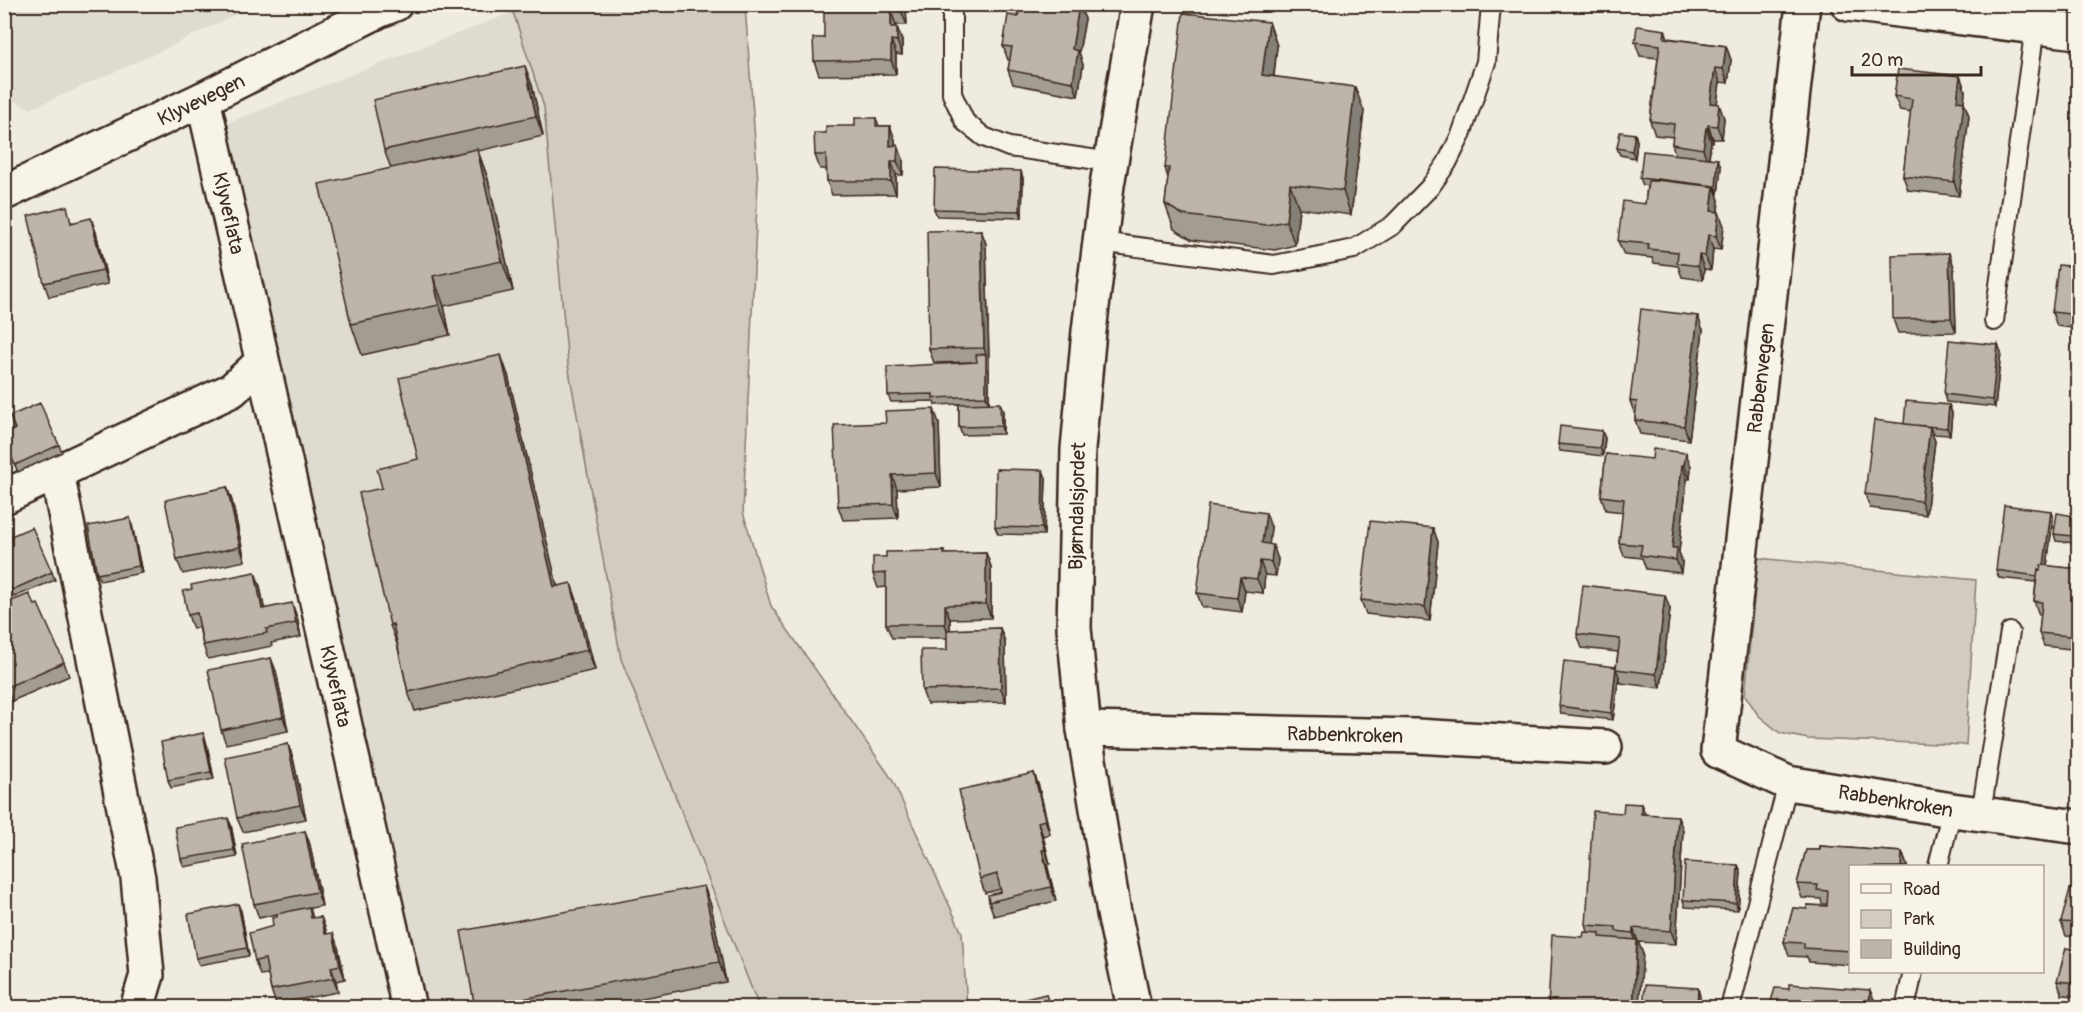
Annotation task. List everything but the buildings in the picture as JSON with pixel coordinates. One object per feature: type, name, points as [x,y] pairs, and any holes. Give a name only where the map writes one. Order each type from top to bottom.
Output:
[{"type":"street","name":"Klyvevegen","points":[[4,193],[203,99],[395,4]]},
{"type":"street","name":"Bjørndalsjordet","points":[[1134,1008],[1114,913],[1084,729],[1074,628],[1078,449],[1089,331],[1111,162],[1138,4]]},
{"type":"street","name":"Rabbenvegen","points":[[1718,750],[1803,4]]},
{"type":"street","points":[[1848,4],[2079,32]]},
{"type":"street","name":"Klyveflata","points":[[203,99],[409,1008]]},
{"type":"street","points":[[4,497],[232,390],[261,363]]},
{"type":"street","points":[[57,473],[138,878],[147,975],[136,1008]]},
{"type":"street","name":"Rabbenkroken","points":[[1084,729],[1416,736],[1605,747]]},
{"type":"street","name":"Rabbenkroken","points":[[1718,750],[1788,783],[1967,812],[2079,827]]},
{"type":"lane","points":[[952,4],[952,94],[965,122],[984,137],[1009,147],[1111,162]]},
{"type":"lane","points":[[1100,242],[1274,265],[1354,249],[1393,225],[1430,187],[1447,163],[1461,135],[1486,62],[1491,4]]},
{"type":"lane","points":[[1994,321],[2035,27]]},
{"type":"lane","points":[[1939,865],[1967,812],[2010,632]]},
{"type":"lane","points":[[1730,1008],[1788,783]]},
{"type":"lane","points":[[1905,1008],[1913,973]]},
{"type":"shaded area","points":[[5,4],[255,5],[163,50],[31,109],[6,97],[5,94]]},
{"type":"shaded area","points":[[513,12],[544,107],[568,365],[759,1007],[406,1007],[225,124]]},
{"type":"green space","points":[[530,5],[745,5],[758,181],[743,512],[771,606],[892,779],[962,933],[967,1007],[759,1007],[621,659],[568,365],[544,107],[513,12]]},
{"type":"green space","points":[[1758,558],[1976,580],[1966,745],[1808,739],[1780,733],[1758,715],[1745,695]]}]
